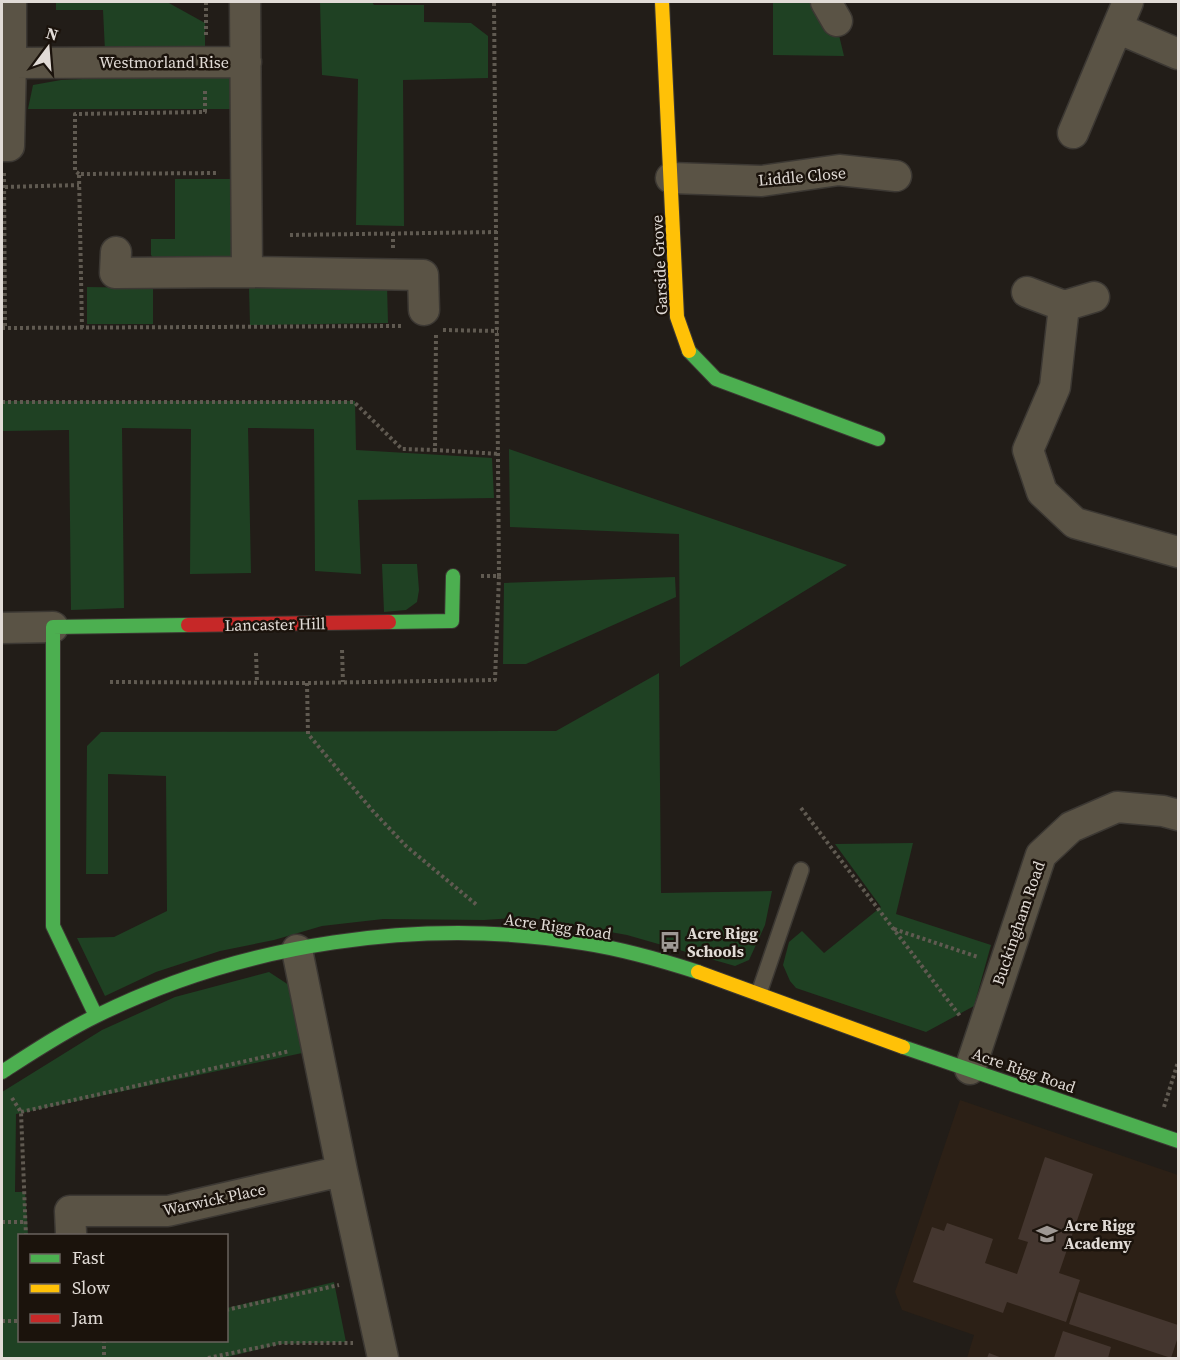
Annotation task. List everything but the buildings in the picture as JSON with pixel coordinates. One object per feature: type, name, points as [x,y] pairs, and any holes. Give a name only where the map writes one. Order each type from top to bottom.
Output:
[{"type":"street","points":[[3,146],[9,146],[10,2]]},
{"type":"street","name":"Westmorland Rise","points":[[245,2],[247,272]]},
{"type":"street","name":"Garside Grove","points":[[662,2],[677,317],[688,350],[716,379],[878,439]]},
{"type":"street","points":[[1073,133],[1123,15],[1179,54]]},
{"type":"street","name":"Westmorland Rise","points":[[11,63],[246,62]]},
{"type":"street","name":"Liddle Close","points":[[671,178],[762,181],[839,170],[896,176]]},
{"type":"street","points":[[116,252],[116,273],[247,272],[423,275],[424,310]]},
{"type":"street","points":[[1027,292],[1064,306],[1094,297]]},
{"type":"street","points":[[1064,306],[1055,387],[1028,450],[1042,492],[1075,522],[1179,552]]},
{"type":"street","name":"Lancaster Hill","points":[[2,628],[452,621],[453,576]]},
{"type":"street","points":[[53,627],[53,926],[96,1016]]},
{"type":"street","name":"Buckingham Road","points":[[970,1069],[1041,855],[1071,827],[1118,807],[1163,811],[1179,815]]},
{"type":"street","name":"Acre Rigg Road","points":[[2,1072],[96,1016],[141,996],[205,973],[297,950],[358,940],[413,934],[491,934],[588,943],[666,964],[759,993],[867,1034],[1179,1141]]},
{"type":"street","points":[[297,950],[381,1348]]},
{"type":"street","name":"Warwick Place","points":[[71,1233],[70,1211],[168,1211],[342,1171]]},
{"type":"lane","points":[[759,993],[801,870]]},
{"type":"path","points":[[82,328],[79,174],[75,171],[75,114],[205,112],[206,2]]},
{"type":"path","points":[[110,682],[307,683],[495,680],[500,454],[494,2]]},
{"type":"path","points":[[3,146],[5,187],[3,328],[408,326],[424,310]]},
{"type":"path","points":[[79,174],[224,173]]},
{"type":"path","points":[[5,187],[79,185]]},
{"type":"path","points":[[290,234],[497,232]]},
{"type":"path","points":[[435,450],[436,330],[498,331]]},
{"type":"path","points":[[2,402],[354,402],[402,449],[500,454]]},
{"type":"path","points":[[453,576],[499,576]]},
{"type":"path","points":[[307,683],[308,734],[372,810],[406,846],[478,906]]},
{"type":"path","points":[[801,807],[979,1041]]},
{"type":"path","points":[[893,929],[1004,965]]},
{"type":"path","points":[[21,1112],[316,1045]]},
{"type":"path","points":[[1156,1134],[1179,1062]]},
{"type":"path","points":[[8,1093],[21,1112],[26,1234]]},
{"type":"path","points":[[2,1222],[25,1221]]},
{"type":"path","points":[[228,1310],[366,1279]]},
{"type":"path","points":[[2,1321],[18,1321]]},
{"type":"path","points":[[104,1342],[104,1359]]},
{"type":"path","points":[[208,1359],[280,1342],[348,1344],[381,1348]]},
{"type":"shaded area","name":"Acre Rigg Academy","points":[[960,1100],[1178,1175],[1178,1358],[967,1358],[974,1335],[902,1310],[895,1292]]},
{"type":"green space","points":[[56,2],[167,2],[205,23],[205,52],[105,51],[103,10],[56,10]]},
{"type":"green space","points":[[320,2],[424,5],[424,22],[471,23],[488,36],[488,78],[403,80],[404,226],[356,225],[358,79],[322,75]]},
{"type":"green space","points":[[773,2],[821,2],[838,31],[844,56],[773,55]]},
{"type":"green space","points":[[210,73],[233,76],[235,109],[28,109],[33,85],[61,80]]},
{"type":"green space","points":[[175,179],[235,179],[232,256],[221,262],[158,264],[151,255],[151,239],[175,239]]},
{"type":"green space","points":[[387,285],[388,323],[250,325],[249,287]]},
{"type":"green space","points":[[87,287],[153,288],[153,324],[87,324]]},
{"type":"green space","points":[[2,401],[355,401],[356,450],[492,458],[494,498],[358,500],[361,574],[315,571],[314,429],[248,428],[251,573],[190,574],[191,429],[122,428],[124,608],[71,610],[69,430],[3,431],[2,574]]},
{"type":"green space","points":[[509,449],[847,565],[680,667],[679,534],[510,527]]},
{"type":"green space","points":[[382,564],[417,564],[419,590],[417,602],[406,610],[384,612]]},
{"type":"green space","points":[[675,577],[676,597],[526,664],[503,664],[504,583]]},
{"type":"green space","points":[[659,673],[661,893],[772,891],[765,925],[749,960],[735,966],[627,935],[526,917],[484,920],[383,919],[322,926],[274,940],[220,951],[156,972],[105,996],[77,938],[114,937],[167,911],[166,776],[108,774],[108,874],[86,874],[87,746],[101,732],[556,731]]},
{"type":"green space","points":[[913,843],[896,914],[991,945],[974,1006],[926,1032],[796,988],[783,965],[789,942],[802,931],[824,953],[881,907],[835,844]]},
{"type":"green space","points":[[269,972],[295,989],[307,1052],[16,1114],[15,1192],[25,1192],[28,1234],[18,1234],[18,1342],[228,1342],[228,1308],[334,1282],[346,1342],[280,1344],[223,1358],[2,1358],[2,1092],[102,1030],[175,997]]},
{"type":"traffic: fast","points":[[689,351],[716,379],[878,439]]},
{"type":"traffic: fast","points":[[389,622],[452,621],[453,576]]},
{"type":"traffic: fast","points":[[96,1016],[53,926],[53,627],[188,625]]},
{"type":"traffic: fast","points":[[2,1072],[84,1022],[152,991],[211,970],[272,954],[334,942],[396,935],[459,933],[522,936],[612,948],[698,972]]},
{"type":"traffic: fast","points":[[903,1047],[1178,1141]]},
{"type":"traffic: slow","points":[[662,2],[677,317],[689,351]]},
{"type":"traffic: slow","points":[[698,972],[903,1047]]},
{"type":"traffic: jam","points":[[188,625],[389,622]]},
{"type":"place","name":"Acre Rigg Schools","points":[[670,942]]},
{"type":"place","name":"Acre Rigg Academy","points":[[1047,1234]]}]
